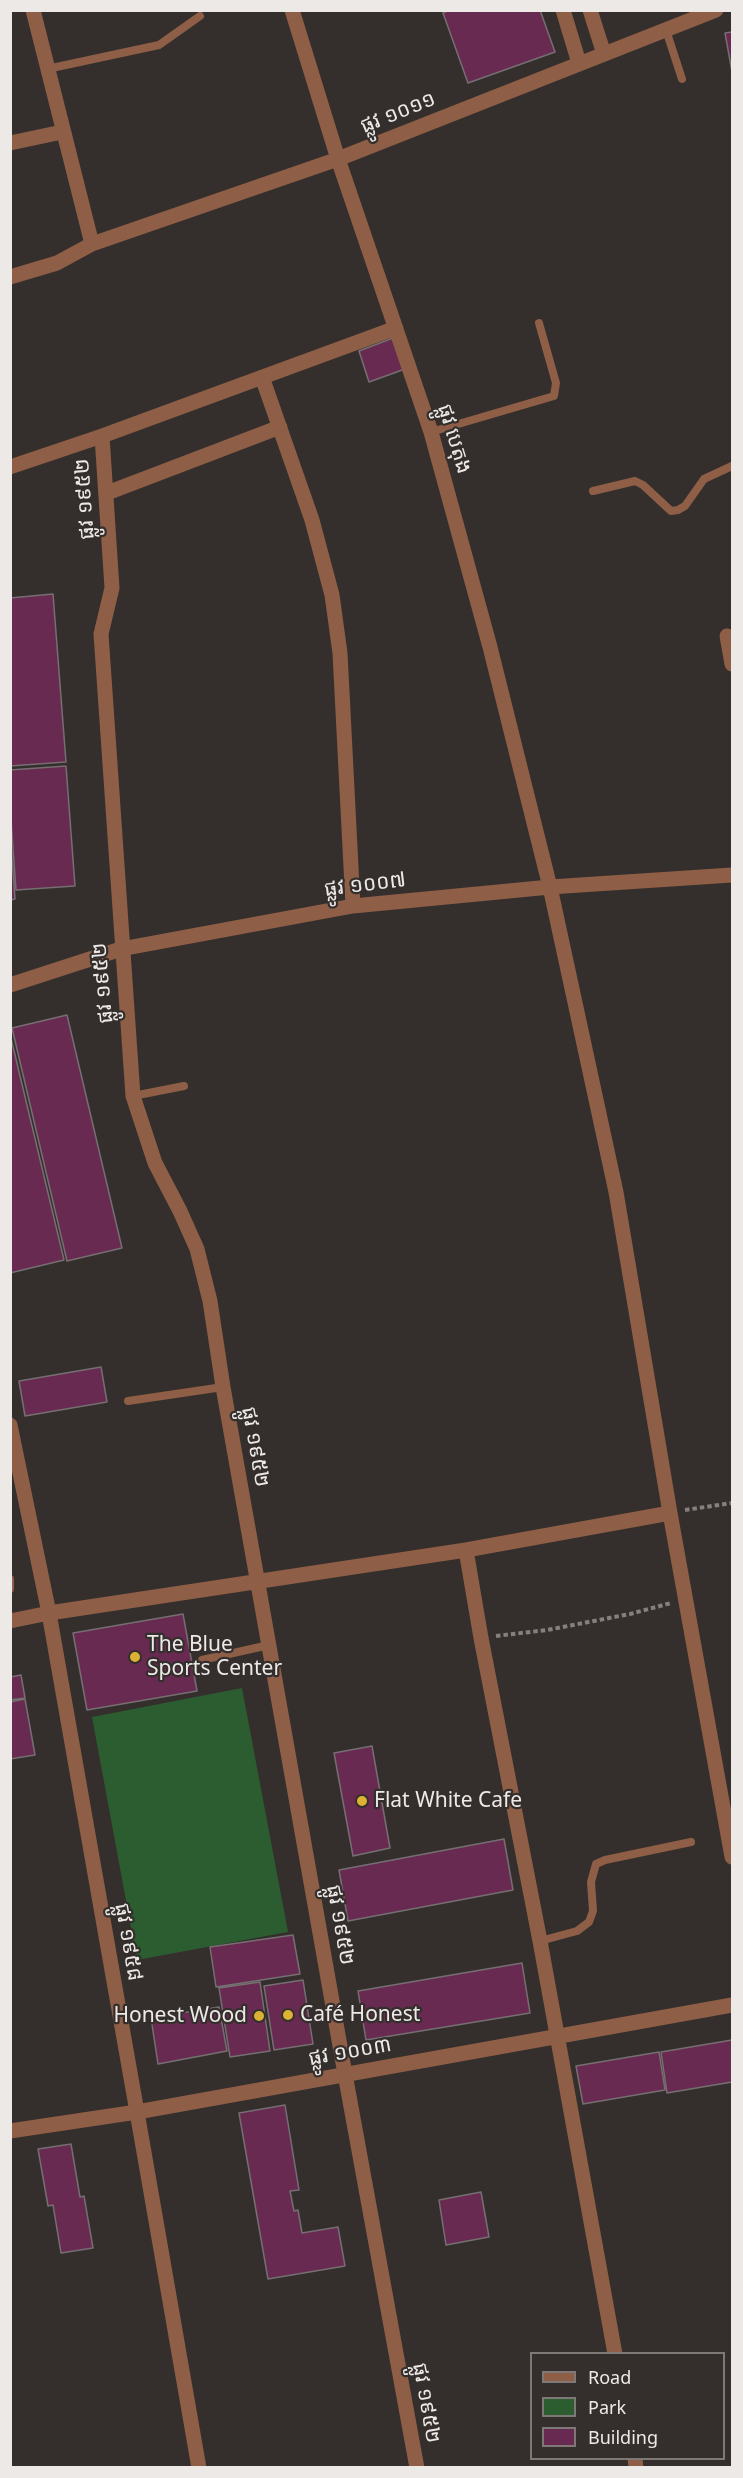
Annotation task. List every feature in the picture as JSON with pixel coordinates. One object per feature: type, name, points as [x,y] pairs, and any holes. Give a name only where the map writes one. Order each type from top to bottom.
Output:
[{"type":"street","points":[[33,10],[92,244]]},
{"type":"street","name":"ផ្លូវ បេតុង","points":[[292,10],[338,159],[431,432],[490,647],[550,887],[616,1192],[685,1599],[732,1857]]},
{"type":"street","points":[[562,10],[579,63]]},
{"type":"street","points":[[590,10],[604,54]]},
{"type":"street","name":"ផ្លូវ ១០១១","points":[[10,277],[57,263],[92,244],[338,159],[716,10]]},
{"type":"street","points":[[10,142],[62,132]]},
{"type":"street","points":[[10,467],[102,436],[396,328]]},
{"type":"street","points":[[262,377],[312,520],[332,595],[340,653],[353,906]]},
{"type":"street","points":[[107,493],[280,427]]},
{"type":"street","name":"ផ្លូវ ១៩៥២","points":[[102,436],[112,588],[101,634],[121,949],[133,1096],[155,1163],[197,1249],[210,1301],[223,1387],[417,2468]]},
{"type":"street","points":[[727,636],[732,664]]},
{"type":"street","name":"ផ្លូវ ១០០៧","points":[[10,986],[121,949],[353,906],[550,887],[732,875]]},
{"type":"street","name":"ផ្លូវ ១៩៥៨","points":[[10,1425],[16,1483],[49,1613],[199,2468]]},
{"type":"street","points":[[10,1621],[49,1613],[466,1550],[670,1513]]},
{"type":"street","points":[[466,1550],[615,2352]]},
{"type":"street","name":"ផ្លូវ ១០០៣","points":[[10,2131],[137,2112],[732,2005]]},
{"type":"lane","points":[[47,69],[159,45],[200,16]]},
{"type":"lane","points":[[666,30],[682,79]]},
{"type":"lane","points":[[431,432],[554,396],[556,383],[538,323]]},
{"type":"lane","points":[[593,491],[635,481],[643,485],[671,511],[678,510],[685,506],[704,479],[732,466]]},
{"type":"lane","points":[[133,1096],[184,1086]]},
{"type":"lane","points":[[128,1401],[223,1387]]},
{"type":"lane","points":[[10,1579],[10,1589]]},
{"type":"lane","points":[[202,1660],[269,1645]]},
{"type":"lane","points":[[540,1941],[577,1931],[589,1922],[593,1911],[591,1882],[596,1864],[604,1860],[692,1842]]},
{"type":"path","points":[[670,1513],[732,1503]]},
{"type":"path","points":[[481,1638],[548,1630],[630,1614],[685,1599]]},
{"type":"green space","points":[[242,1688],[288,1932],[137,1960],[92,1717]]},
{"type":"building","points":[[449,10],[540,10],[555,52],[468,83],[443,13]]},
{"type":"building","points":[[732,32],[732,72],[725,33]]},
{"type":"building","points":[[393,338],[405,369],[369,382],[359,351]]},
{"type":"building","points":[[53,594],[66,762],[10,766],[10,598]]},
{"type":"building","points":[[66,766],[75,886],[16,890],[10,770]]},
{"type":"building","points":[[10,831],[15,899],[10,900]]},
{"type":"building","points":[[67,1015],[122,1248],[67,1261],[12,1028]]},
{"type":"building","points":[[10,1034],[64,1260],[10,1273]]},
{"type":"building","points":[[101,1367],[107,1402],[25,1416],[19,1381]]},
{"type":"building","points":[[183,1614],[197,1691],[87,1710],[73,1633]]},
{"type":"building","points":[[21,1675],[25,1698],[10,1700],[10,1677]]},
{"type":"building","points":[[25,1699],[35,1755],[10,1759],[10,1702]]},
{"type":"building","name":"Flat White Cafe","points":[[372,1746],[390,1848],[353,1856],[334,1753]]},
{"type":"building","points":[[504,1839],[513,1890],[348,1921],[339,1870]]},
{"type":"building","points":[[293,1935],[300,1974],[216,1987],[210,1947]]},
{"type":"building","points":[[522,1963],[530,2013],[366,2040],[358,1991]]},
{"type":"building","name":"Café Honest","points":[[303,1980],[313,2044],[274,2050],[264,1986]]},
{"type":"building","points":[[260,1982],[270,2051],[230,2057],[219,1988]]},
{"type":"building","points":[[219,2007],[227,2051],[158,2064],[151,2018]]},
{"type":"building","points":[[732,2040],[732,2082],[667,2093],[661,2052]]},
{"type":"building","points":[[659,2052],[665,2090],[583,2104],[576,2066]]},
{"type":"building","points":[[285,2105],[299,2190],[290,2191],[294,2211],[298,2210],[302,2233],[338,2227],[345,2266],[268,2279],[239,2113]]},
{"type":"building","points":[[71,2144],[80,2197],[84,2196],[93,2248],[61,2253],[53,2205],[48,2206],[38,2149]]},
{"type":"building","points":[[481,2192],[489,2237],[446,2245],[439,2200]]},
{"type":"place","name":"The Blue Sports Center","points":[[135,1657]]},
{"type":"place","name":"Flat White Cafe","points":[[362,1801]]},
{"type":"place","name":"Café Honest","points":[[288,2015]]},
{"type":"place","name":"Honest Wood","points":[[259,2016]]}]
